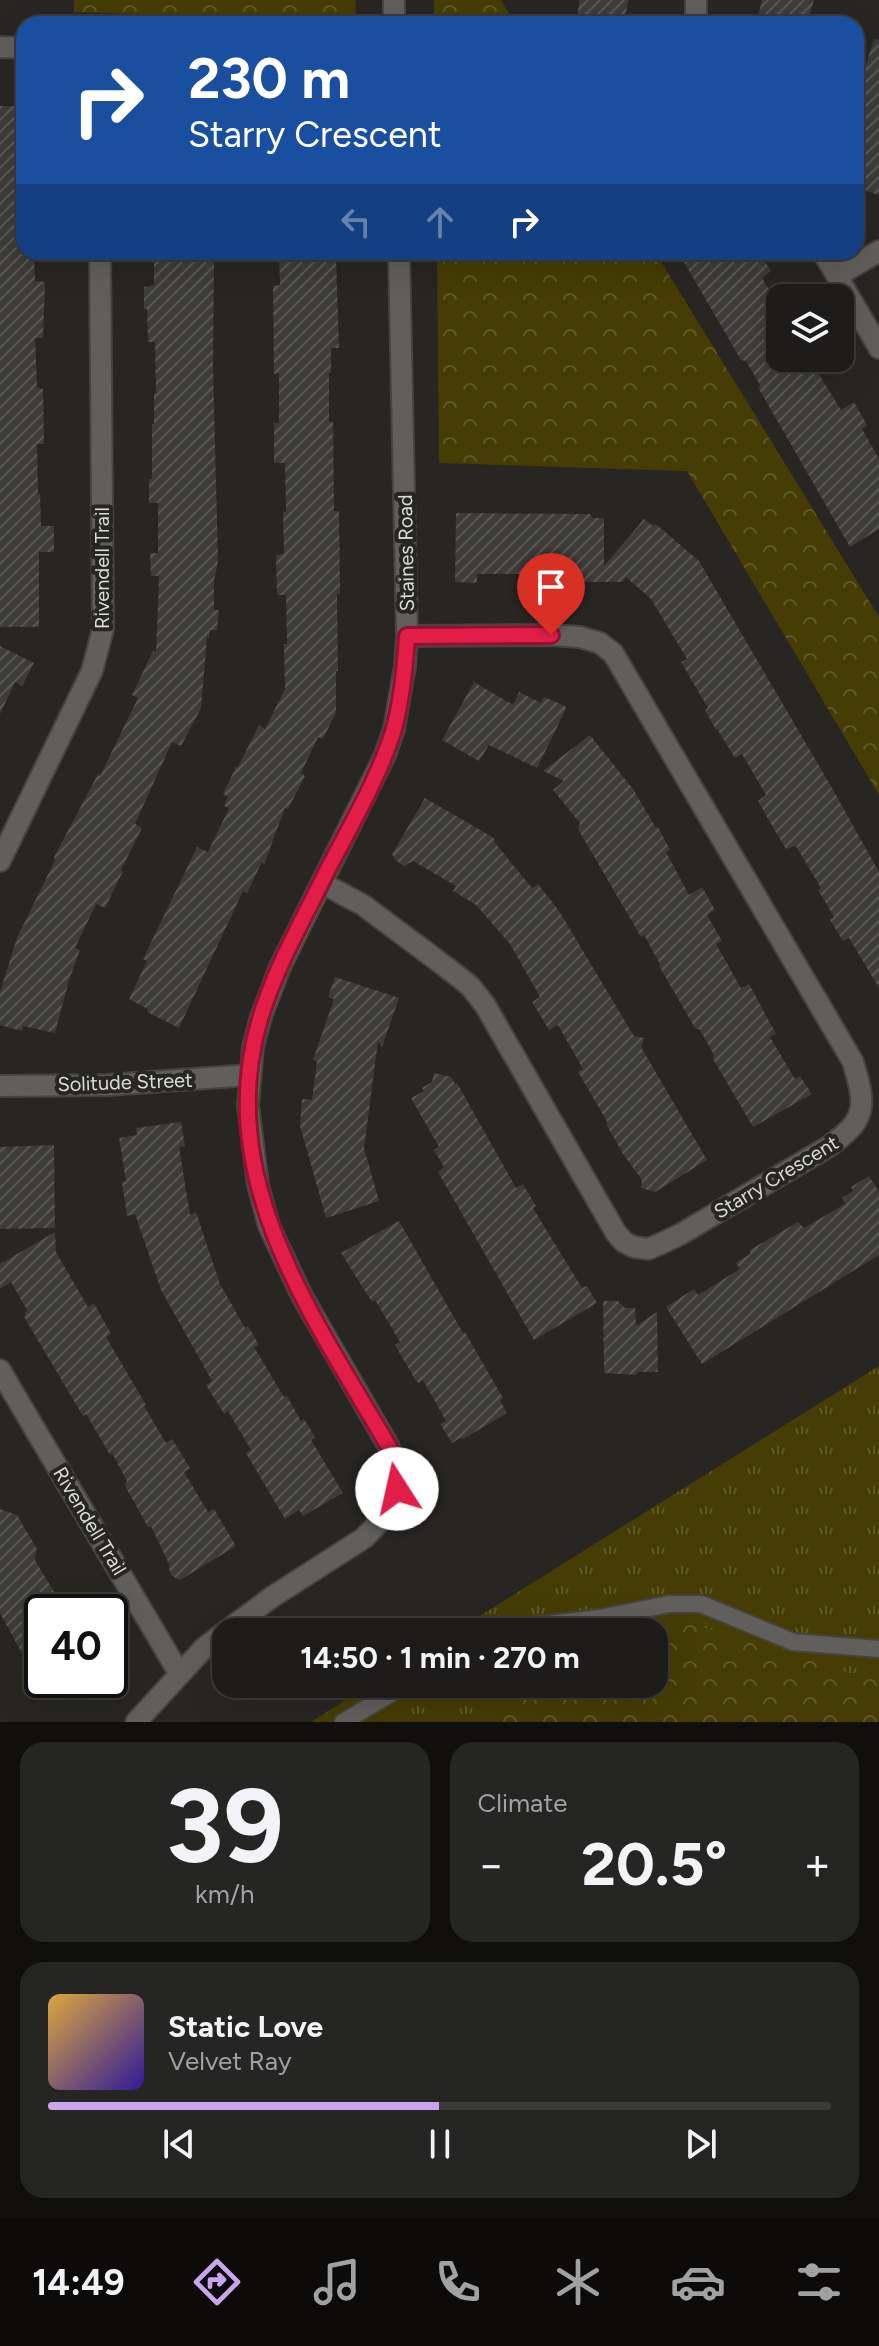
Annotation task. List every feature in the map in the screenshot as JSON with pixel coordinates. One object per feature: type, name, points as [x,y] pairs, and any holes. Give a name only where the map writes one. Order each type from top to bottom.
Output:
[{"type":"street","name":"Rivendell Trail","points":[[0,861],[92,671],[103,629],[100,260]]},
{"type":"street","name":"Staines Road","points":[[136,1722],[205,1647],[272,1597],[364,1538],[389,1512],[397,1489],[396,1470],[389,1447],[302,1296],[269,1226],[258,1185],[248,1105],[253,1047],[280,967],[385,755],[394,729],[407,636],[399,260]]},
{"type":"street","points":[[828,260],[879,348]]},
{"type":"street","points":[[837,276],[864,260]]},
{"type":"street","name":"Starry Crescent","points":[[322,883],[363,905],[470,986],[485,1005],[616,1233],[634,1247],[648,1249],[681,1234],[828,1147],[857,1122],[862,1107],[861,1089],[853,1062],[613,653],[600,643],[580,637],[407,636]]},
{"type":"street","name":"Solitude Street","points":[[0,1086],[107,1085],[250,1075]]},
{"type":"street","name":"Rivendell Trail","points":[[0,1370],[179,1673]]},
{"type":"lane","points":[[600,1618],[669,1604],[701,1604],[793,1642],[879,1649]]},
{"type":"lane","points":[[343,1722],[383,1698]]},
{"type":"green space","points":[[74,0],[356,0],[355,16],[74,12]]},
{"type":"green space","points":[[434,0],[501,0],[510,16],[434,16]]},
{"type":"green space","points":[[437,260],[660,260],[879,617],[879,795],[687,471],[439,463]]},
{"type":"green space","points":[[879,1366],[879,1722],[311,1722],[349,1698],[668,1698],[668,1618],[476,1618]]},
{"type":"green space","points":[[668,1619],[767,1643],[848,1673],[879,1672],[879,1722],[502,1722],[502,1698],[668,1698]]},
{"type":"building","points":[[579,0],[629,0],[625,16],[578,16]]},
{"type":"building","points":[[762,0],[814,0],[809,16],[758,16]]},
{"type":"building","points":[[874,39],[879,40],[879,195],[864,190],[864,71]]},
{"type":"building","points":[[0,106],[16,106],[16,260],[34,260],[35,281],[45,282],[43,338],[35,338],[37,387],[43,389],[44,444],[37,444],[38,494],[41,526],[54,526],[54,552],[39,552],[39,627],[0,627]]},
{"type":"building","points":[[154,260],[214,261],[218,562],[214,580],[214,610],[219,610],[217,630],[210,630],[207,637],[201,708],[181,746],[172,742],[135,824],[142,828],[123,871],[105,908],[96,904],[75,948],[80,950],[55,1033],[23,1026],[22,1031],[0,1025],[0,992],[17,938],[54,857],[98,774],[100,776],[138,698],[132,695],[153,651],[156,652],[159,576],[151,576],[150,553],[158,553],[158,503],[149,503],[156,393],[155,342],[148,342],[147,309],[144,309],[144,287],[154,285]]},
{"type":"building","points":[[279,260],[336,260],[339,348],[331,348],[329,373],[334,511],[339,511],[336,712],[323,739],[318,737],[301,773],[305,776],[288,809],[285,808],[264,864],[262,862],[247,893],[243,891],[179,1028],[129,999],[147,961],[143,959],[197,847],[208,852],[229,808],[224,806],[228,797],[223,794],[236,767],[259,725],[265,729],[285,689],[286,595],[277,595],[276,555],[284,554],[285,463],[274,463],[274,423],[279,423],[279,373],[274,374],[273,286],[280,285]]},
{"type":"building","points":[[683,260],[764,260],[771,271],[762,278],[766,285],[766,372],[818,372],[841,410],[854,402],[867,425],[862,429],[879,459],[879,529],[850,547],[746,361],[741,360]]},
{"type":"building","points":[[456,513],[590,514],[593,518],[604,518],[604,566],[644,519],[657,525],[699,561],[879,872],[879,988],[849,938],[843,941],[830,920],[834,917],[818,890],[821,888],[796,846],[786,849],[775,831],[758,801],[766,795],[742,754],[735,758],[716,730],[705,710],[708,708],[681,662],[687,659],[651,599],[626,577],[622,582],[526,581],[526,574],[477,574],[477,583],[455,582]]},
{"type":"building","points":[[0,646],[34,663],[22,686],[15,682],[0,714]]},
{"type":"building","points":[[474,682],[513,705],[519,692],[541,703],[544,697],[565,706],[537,768],[489,745],[479,761],[442,740]]},
{"type":"building","points":[[590,735],[633,789],[658,827],[670,850],[666,852],[689,895],[702,887],[715,910],[707,915],[722,941],[716,944],[741,988],[749,984],[776,1034],[770,1037],[795,1079],[800,1076],[812,1094],[753,1127],[713,1059],[714,1055],[700,1030],[695,1028],[644,935],[641,937],[578,829],[580,823],[553,790],[564,781],[543,771]]},
{"type":"building","points":[[425,798],[494,838],[532,888],[538,884],[559,911],[634,1036],[644,1038],[641,1047],[707,1160],[655,1192],[641,1188],[642,1180],[606,1124],[578,1072],[583,1069],[558,1025],[549,1030],[532,1002],[540,997],[510,944],[476,905],[453,891],[456,886],[413,861],[404,866],[392,854]]},
{"type":"building","points":[[335,977],[399,998],[382,1047],[378,1041],[364,1148],[379,1201],[326,1218],[300,1126],[302,1099],[312,1100],[317,1061],[313,1060],[334,999],[328,997]]},
{"type":"building","points":[[434,1073],[451,1077],[457,1083],[516,1188],[523,1184],[536,1206],[533,1208],[582,1288],[587,1286],[597,1303],[534,1340],[438,1172],[444,1167],[434,1150],[439,1147],[411,1098],[424,1091],[422,1088],[432,1082]]},
{"type":"building","points":[[181,1122],[185,1146],[179,1147],[190,1215],[196,1212],[220,1284],[245,1328],[248,1326],[259,1345],[254,1347],[284,1397],[287,1396],[301,1421],[304,1419],[315,1437],[311,1440],[343,1493],[303,1516],[299,1510],[285,1519],[246,1453],[251,1450],[228,1411],[224,1414],[206,1385],[212,1381],[161,1290],[135,1214],[127,1216],[122,1182],[126,1181],[119,1138],[137,1135],[136,1128]]},
{"type":"building","points":[[54,1145],[55,1228],[0,1229],[0,1147]]},
{"type":"building","points":[[869,1176],[879,1192],[879,1255],[702,1364],[666,1307],[694,1289],[698,1295],[740,1269],[736,1263],[750,1254],[750,1250],[798,1222],[804,1228],[845,1204],[842,1198],[853,1191],[851,1187]]},
{"type":"building","points":[[399,1221],[503,1398],[500,1400],[507,1413],[452,1443],[440,1424],[446,1421],[423,1380],[419,1383],[416,1381],[395,1345],[400,1342],[341,1253]]},
{"type":"building","points":[[55,1232],[56,1252],[88,1307],[94,1303],[111,1334],[106,1337],[144,1406],[166,1443],[172,1439],[190,1468],[184,1472],[208,1512],[214,1509],[236,1546],[180,1580],[172,1576],[151,1526],[148,1527],[125,1486],[127,1481],[112,1453],[110,1455],[86,1414],[83,1416],[24,1317],[27,1310],[11,1282],[0,1289],[0,1264]]},
{"type":"building","points":[[603,1301],[618,1301],[625,1308],[635,1308],[636,1326],[657,1312],[658,1372],[638,1372],[636,1375],[604,1373]]},
{"type":"building","points":[[0,1509],[17,1515],[37,1549],[35,1560],[55,1594],[24,1594],[24,1657],[0,1613]]},
{"type":"route","points":[[397,1489],[394,1459],[389,1447],[302,1296],[269,1226],[250,1138],[248,1105],[253,1047],[280,967],[385,755],[399,707],[407,636],[551,635]]}]
